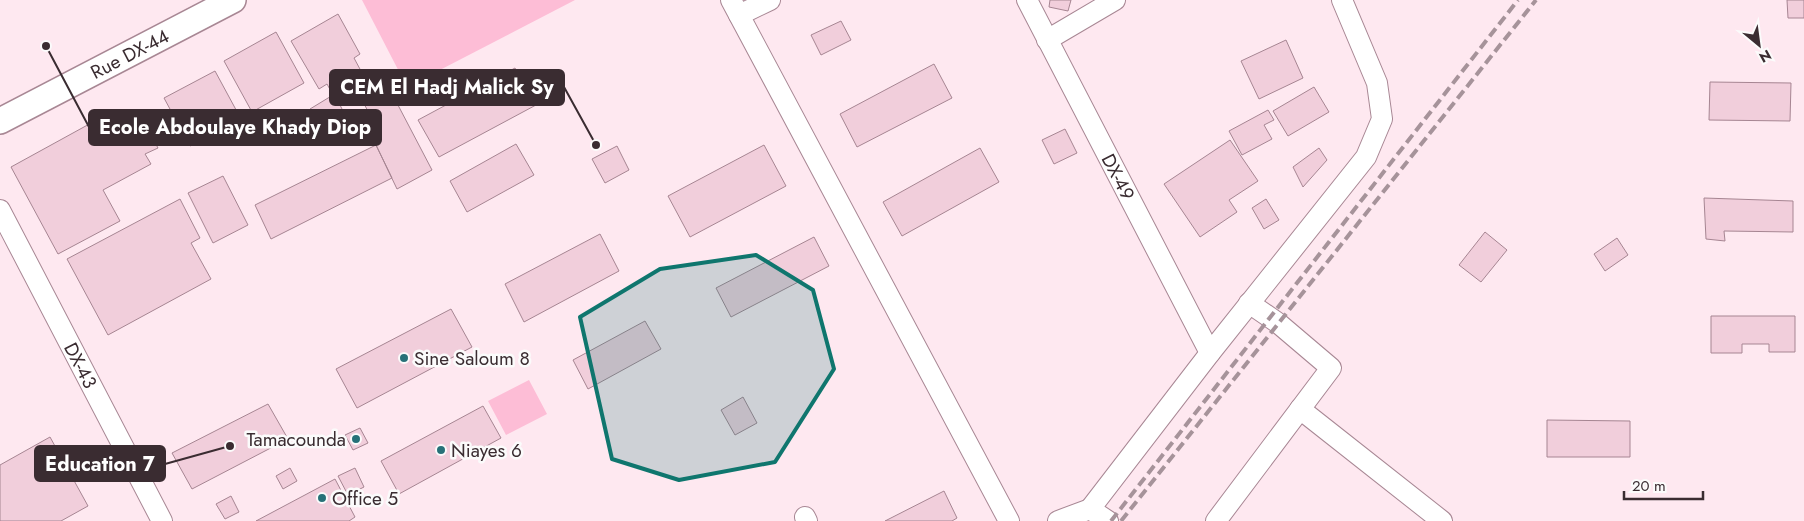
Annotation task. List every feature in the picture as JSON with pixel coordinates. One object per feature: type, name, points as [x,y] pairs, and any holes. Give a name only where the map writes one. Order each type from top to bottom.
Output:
[{"type":"street","name":"Rue DX-44","points":[[0,121],[233,0]]},
{"type":"street","points":[[770,0],[735,7],[1010,521]]},
{"type":"street","name":"DX-49","points":[[1027,0],[1210,353]]},
{"type":"street","points":[[1048,40],[1115,0]]},
{"type":"street","points":[[1058,521],[1090,509],[1249,303],[1366,157],[1382,119],[1377,84],[1342,0]]},
{"type":"street","name":"DX-43","points":[[0,210],[162,521]]},
{"type":"street","points":[[1216,521],[1331,368],[1278,323],[1249,303]]},
{"type":"street","points":[[1300,409],[1442,521]]},
{"type":"street","points":[[1090,509],[1108,521]]},
{"type":"highlighted area","points":[[756,255],[813,290],[834,369],[775,462],[679,480],[612,459],[580,317],[660,269]]},
{"type":"shaded area","points":[[362,0],[575,0],[407,87]]},
{"type":"shaded area","points":[[529,380],[547,414],[506,435],[488,401]]},
{"type":"building","points":[[1050,0],[1071,0],[1068,11],[1049,7]]},
{"type":"building","points":[[1787,0],[1804,0],[1804,18],[1788,18]]},
{"type":"building","points":[[338,14],[360,54],[354,58],[368,84],[338,101],[345,115],[321,128],[310,109],[333,95],[327,84],[319,89],[291,41]]},
{"type":"building","points":[[841,21],[851,40],[821,55],[811,35]]},
{"type":"building","points":[[276,32],[304,83],[252,112],[224,61]]},
{"type":"building","points":[[1286,40],[1303,78],[1259,99],[1241,61]]},
{"type":"building","points":[[934,64],[952,98],[857,147],[840,114]]},
{"type":"building","points":[[515,68],[536,105],[439,157],[418,120]]},
{"type":"building","points":[[215,71],[241,119],[190,146],[164,98]]},
{"type":"building","points":[[1710,82],[1791,83],[1790,121],[1709,120]]},
{"type":"building","points":[[388,86],[432,170],[397,189],[376,145],[361,120],[370,115],[362,100]]},
{"type":"building","points":[[1314,87],[1329,112],[1288,136],[1273,111]]},
{"type":"building","points":[[137,110],[158,148],[145,154],[151,164],[103,190],[120,221],[58,254],[11,167],[93,122],[98,131]]},
{"type":"building","points":[[1268,110],[1274,120],[1264,125],[1272,139],[1242,155],[1229,131]]},
{"type":"building","points":[[1065,129],[1077,153],[1054,164],[1042,140]]},
{"type":"building","points":[[1230,140],[1258,181],[1229,200],[1237,212],[1200,237],[1164,184]]},
{"type":"building","points":[[516,144],[534,175],[467,212],[450,181]]},
{"type":"building","points":[[376,145],[392,178],[271,239],[255,205]]},
{"type":"building","points":[[764,145],[786,186],[690,237],[668,196]]},
{"type":"building","points":[[617,146],[629,170],[605,183],[592,159]]},
{"type":"building","points":[[980,148],[999,182],[902,236],[883,202]]},
{"type":"building","points":[[1319,148],[1327,160],[1303,187],[1293,167]]},
{"type":"building","points":[[223,176],[248,225],[213,243],[188,193]]},
{"type":"building","points":[[1704,198],[1793,201],[1793,232],[1724,231],[1725,241],[1706,239]]},
{"type":"building","points":[[180,199],[200,238],[191,243],[211,279],[108,335],[67,259]]},
{"type":"building","points":[[1266,199],[1279,220],[1264,229],[1252,208]]},
{"type":"building","points":[[1485,232],[1507,250],[1481,282],[1459,265]]},
{"type":"building","points":[[600,234],[619,271],[524,322],[505,284]]},
{"type":"building","points":[[814,237],[829,266],[731,317],[716,288]]},
{"type":"building","points":[[1617,238],[1628,255],[1605,271],[1594,254]]},
{"type":"building","name":"Sine Saloum 8","points":[[451,309],[472,347],[357,408],[336,369]]},
{"type":"building","points":[[1711,316],[1795,316],[1795,352],[1769,352],[1769,344],[1742,344],[1742,353],[1711,353]]},
{"type":"building","points":[[645,321],[661,349],[588,389],[573,360]]},
{"type":"building","points":[[743,397],[757,423],[735,435],[721,410]]},
{"type":"building","points":[[268,404],[288,439],[192,489],[172,453]]},
{"type":"building","name":"Niayes 6","points":[[483,406],[501,438],[399,494],[381,461]]},
{"type":"building","points":[[1547,420],[1630,421],[1630,457],[1547,457]]},
{"type":"building","name":"Tamacounda","points":[[360,428],[368,443],[353,450],[345,435]]},
{"type":"building","points":[[50,437],[88,506],[61,521],[0,521],[0,465]]},
{"type":"building","points":[[290,468],[297,481],[283,489],[276,476]]},
{"type":"building","points":[[355,468],[364,487],[348,495],[338,476]]},
{"type":"building","name":"Office 5","points":[[335,479],[355,517],[349,521],[256,521]]},
{"type":"building","points":[[944,491],[957,518],[952,521],[885,521]]},
{"type":"building","points":[[231,496],[239,512],[225,519],[216,504]]},
{"type":"railway","points":[[1111,521],[1518,0]]},
{"type":"railway","points":[[1121,521],[1536,0]]},
{"type":"place","name":"Ecole Abdoulaye Khady Diop","points":[[46,46]]},
{"type":"place","name":"CEM El Hadj Malick Sy","points":[[596,145]]},
{"type":"place","name":"Sine Saloum 8","points":[[404,358]]},
{"type":"place","name":"Tamacounda","points":[[356,439]]},
{"type":"place","name":"Education 7","points":[[230,446]]},
{"type":"place","name":"Niayes 6","points":[[441,450]]},
{"type":"place","name":"Office 5","points":[[322,498]]}]
